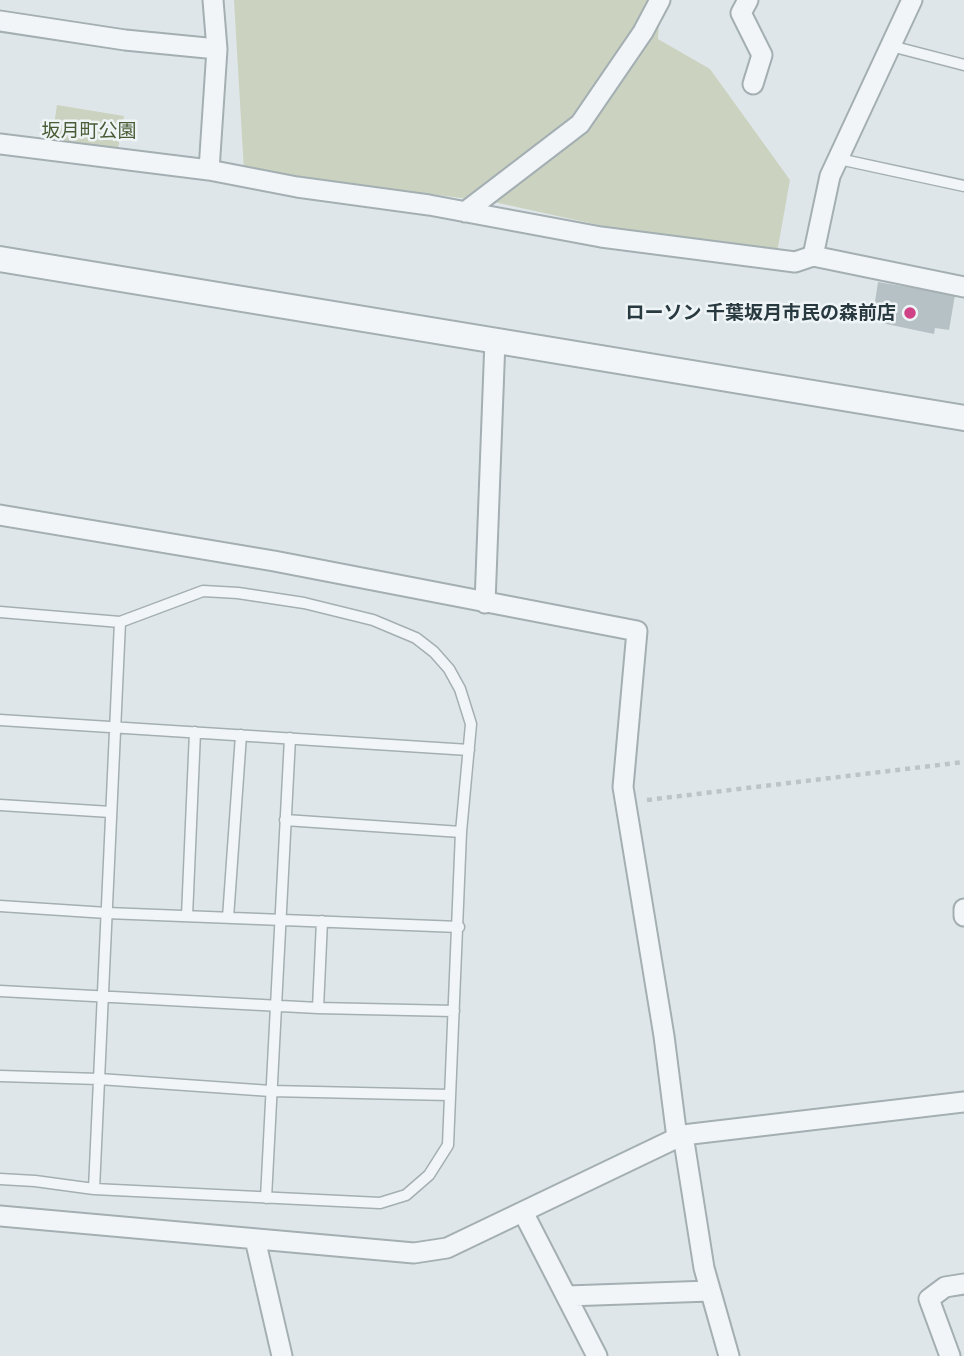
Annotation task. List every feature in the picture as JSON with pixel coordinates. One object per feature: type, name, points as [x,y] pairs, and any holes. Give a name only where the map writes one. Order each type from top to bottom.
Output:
[{"type":"street","points":[[209,170],[217,49],[213,0]]},
{"type":"street","points":[[465,212],[580,124],[643,32],[660,0]]},
{"type":"street","points":[[748,0],[741,13],[762,55],[753,84]]},
{"type":"street","points":[[813,256],[830,176],[912,0]]},
{"type":"street","points":[[0,21],[125,40],[217,49]]},
{"type":"street","points":[[0,144],[209,170],[601,237],[795,262],[813,256],[964,287]]},
{"type":"street","points":[[0,259],[964,418]]},
{"type":"street","points":[[485,603],[495,340]]},
{"type":"street","points":[[0,515],[274,561],[637,631],[622,787],[704,1268],[729,1356]]},
{"type":"street","points":[[964,909],[964,916]]},
{"type":"street","points":[[0,1216],[414,1253],[447,1248],[680,1137],[964,1102]]},
{"type":"street","points":[[523,1212],[597,1356]]},
{"type":"street","points":[[255,1239],[282,1356]]},
{"type":"street","points":[[950,1356],[929,1299],[945,1287],[964,1284]]},
{"type":"street","points":[[567,1296],[710,1291]]},
{"type":"lane","points":[[891,46],[964,65]]},
{"type":"lane","points":[[839,159],[964,186]]},
{"type":"lane","points":[[0,612],[120,622],[203,591],[238,593],[304,603],[373,620],[416,638],[434,652],[449,669],[460,689],[471,724],[461,832],[448,1145],[429,1175],[406,1195],[380,1203],[94,1189],[0,1179]]},
{"type":"lane","points":[[94,1189],[120,622]]},
{"type":"lane","points":[[0,720],[468,750]]},
{"type":"lane","points":[[187,916],[195,732]]},
{"type":"lane","points":[[228,918],[241,735]]},
{"type":"lane","points":[[265,1198],[290,738]]},
{"type":"lane","points":[[0,805],[111,812]]},
{"type":"lane","points":[[285,820],[461,832]]},
{"type":"lane","points":[[0,906],[458,927]]},
{"type":"lane","points":[[318,1008],[322,921]]},
{"type":"lane","points":[[0,991],[318,1008],[454,1011]]},
{"type":"lane","points":[[0,1076],[99,1079],[271,1091],[449,1096]]},
{"type":"path","points":[[625,802],[964,762]]},
{"type":"green space","points":[[234,0],[660,0],[658,39],[710,69],[790,180],[775,264],[494,202],[244,171]]},
{"type":"green space","name":"坂月町公園","points":[[57,105],[124,116],[117,154],[51,145]]},
{"type":"building","points":[[878,282],[955,295],[949,330],[935,328],[934,334],[872,321]]},
{"type":"place","name":"ローソン 千葉坂月市民の森前店","points":[[910,313]]}]
